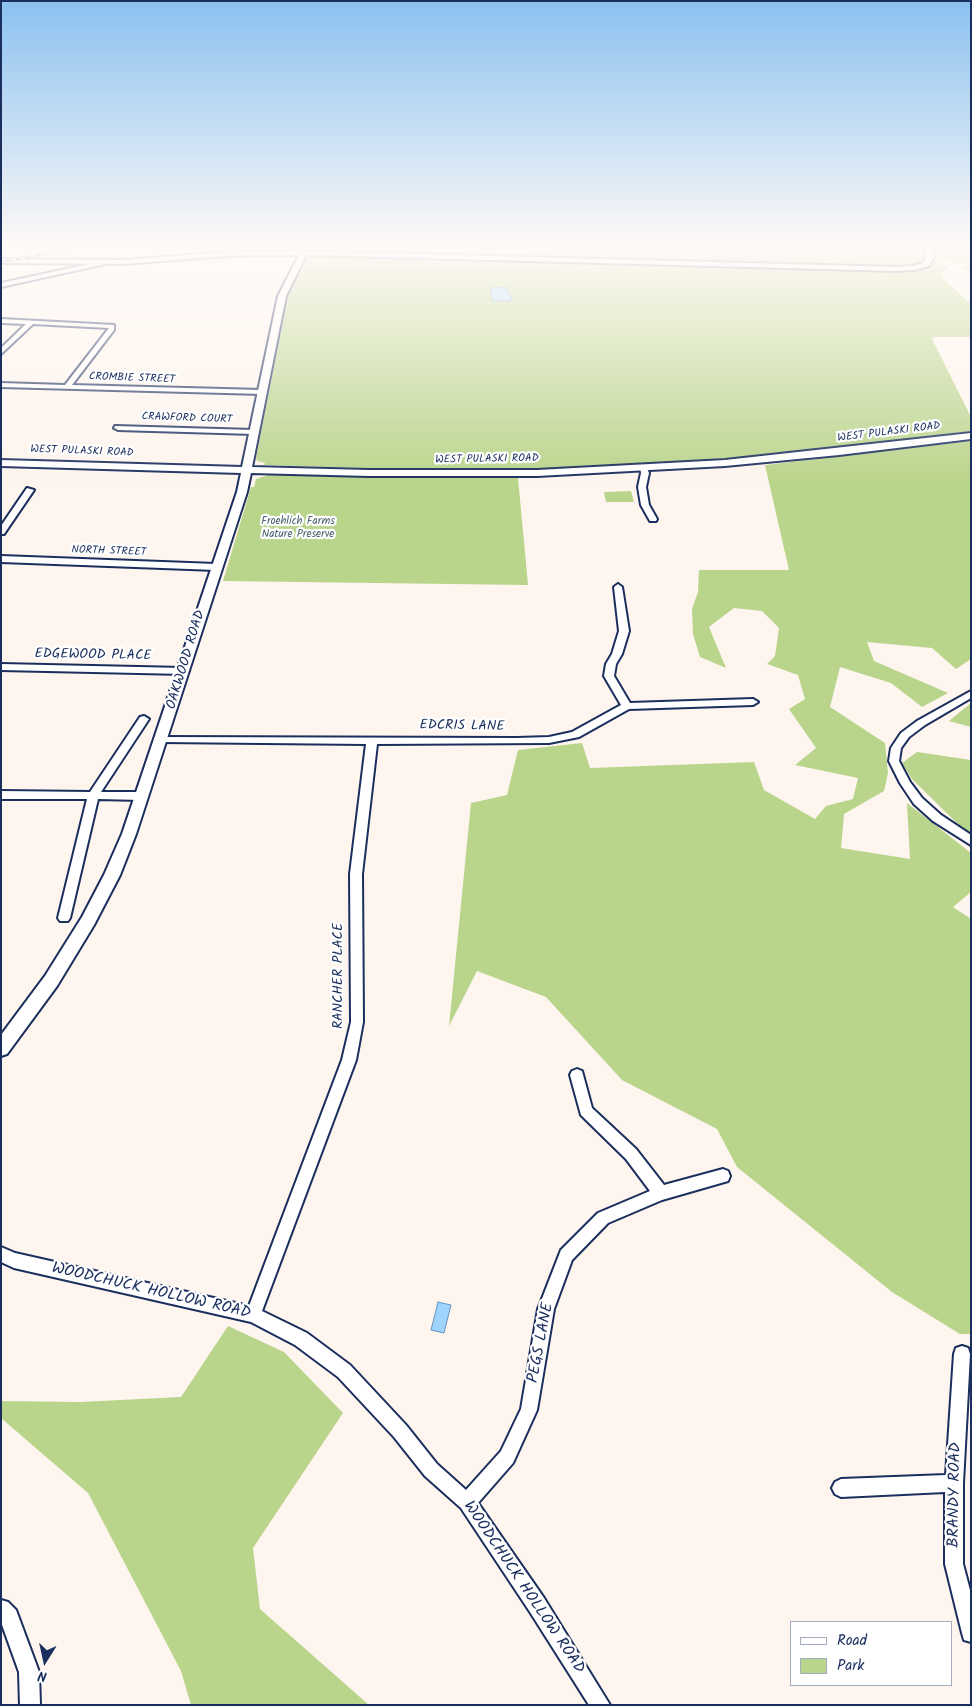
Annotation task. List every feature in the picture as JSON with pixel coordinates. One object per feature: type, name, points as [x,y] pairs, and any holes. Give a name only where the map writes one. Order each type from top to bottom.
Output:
[{"type":"main road","name":"OAKWOOD ROAD","points":[[1,1048],[51,981],[88,921],[112,875],[184,671],[247,470],[276,326]]},
{"type":"main road","name":"WEST PULASKI ROAD","points":[[1,463],[437,474],[523,473],[643,468],[790,457],[971,436]]},
{"type":"street","points":[[1,352],[28,326]]},
{"type":"street","points":[[67,387],[112,329],[112,326],[104,326]]},
{"type":"street","name":"CROMBIE STREET","points":[[1,385],[262,392]]},
{"type":"street","name":"CRAWFORD COURT","points":[[118,428],[254,432]]},
{"type":"street","points":[[643,468],[645,473],[642,488],[645,505],[653,519]]},
{"type":"street","points":[[1,532],[30,490]]},
{"type":"street","name":"NORTH STREET","points":[[1,559],[216,567]]},
{"type":"street","points":[[618,587],[624,631],[617,654],[611,664],[609,676],[627,706]]},
{"type":"street","name":"EDGEWOOD PLACE","points":[[1,667],[184,671]]},
{"type":"street","points":[[971,694],[921,723],[905,735],[896,748],[894,761],[905,783],[918,801],[937,818],[971,842]]},
{"type":"street","name":"EDCRIS LANE","points":[[161,740],[549,740],[575,734],[627,706],[753,702]]},
{"type":"street","points":[[64,918],[93,796],[144,719]]},
{"type":"street","name":"RANCHER PLACE","points":[[253,1314],[349,1060],[357,1022],[356,874],[372,740]]},
{"type":"street","points":[[1,796],[141,796]]},
{"type":"street","points":[[577,1076],[586,1110],[631,1154],[661,1193]]},
{"type":"street","name":"PEGS LANE","points":[[467,1502],[507,1457],[529,1410],[546,1309],[566,1255],[603,1218],[661,1193],[723,1176]]},
{"type":"street","name":"WOODCHUCK HOLLOW ROAD","points":[[1,1254],[14,1260],[253,1314],[301,1339],[344,1371],[400,1431],[431,1470],[467,1502],[537,1605],[600,1705]]},
{"type":"street","name":"BRANDY ROAD","points":[[962,1354],[954,1483],[954,1564],[971,1633]]},
{"type":"street","points":[[841,1488],[954,1483]]},
{"type":"street","points":[[1,1609],[9,1617],[29,1672],[30,1705]]},
{"type":"green space","points":[[282,326],[971,326],[971,337],[934,337],[932,339],[971,417],[971,431],[772,455],[583,468],[392,469],[264,465],[265,463],[257,461],[256,458]]},
{"type":"green space","points":[[971,441],[971,659],[956,669],[932,648],[867,642],[874,661],[948,693],[922,707],[891,683],[840,667],[830,707],[885,743],[888,773],[884,791],[844,814],[841,848],[910,859],[907,803],[971,853],[971,892],[953,907],[971,919],[971,1334],[960,1334],[892,1292],[737,1167],[717,1129],[622,1080],[546,997],[477,971],[449,1026],[471,803],[507,795],[518,750],[582,743],[590,768],[754,762],[764,790],[815,819],[826,806],[853,799],[858,778],[795,765],[816,748],[789,709],[805,699],[798,675],[767,664],[775,656],[779,628],[762,611],[734,608],[709,627],[726,668],[700,657],[693,634],[692,609],[698,592],[699,570],[789,570],[765,465]]},
{"type":"green space","name":"Froehlich Farms Nature Preserve","points":[[268,475],[518,478],[528,585],[223,581],[251,487],[254,487],[256,479]]},
{"type":"green space","points":[[631,491],[634,502],[606,502],[604,492]]},
{"type":"green space","points":[[971,703],[971,727],[949,721]]},
{"type":"green space","points":[[917,752],[971,760],[971,837],[912,779],[902,763]]},
{"type":"green space","points":[[228,1326],[284,1352],[343,1413],[253,1548],[260,1609],[369,1705],[191,1705],[181,1671],[88,1493],[1,1418],[1,1401],[80,1402],[181,1397]]},
{"type":"water","points":[[438,1302],[451,1305],[444,1333],[431,1330]]}]
